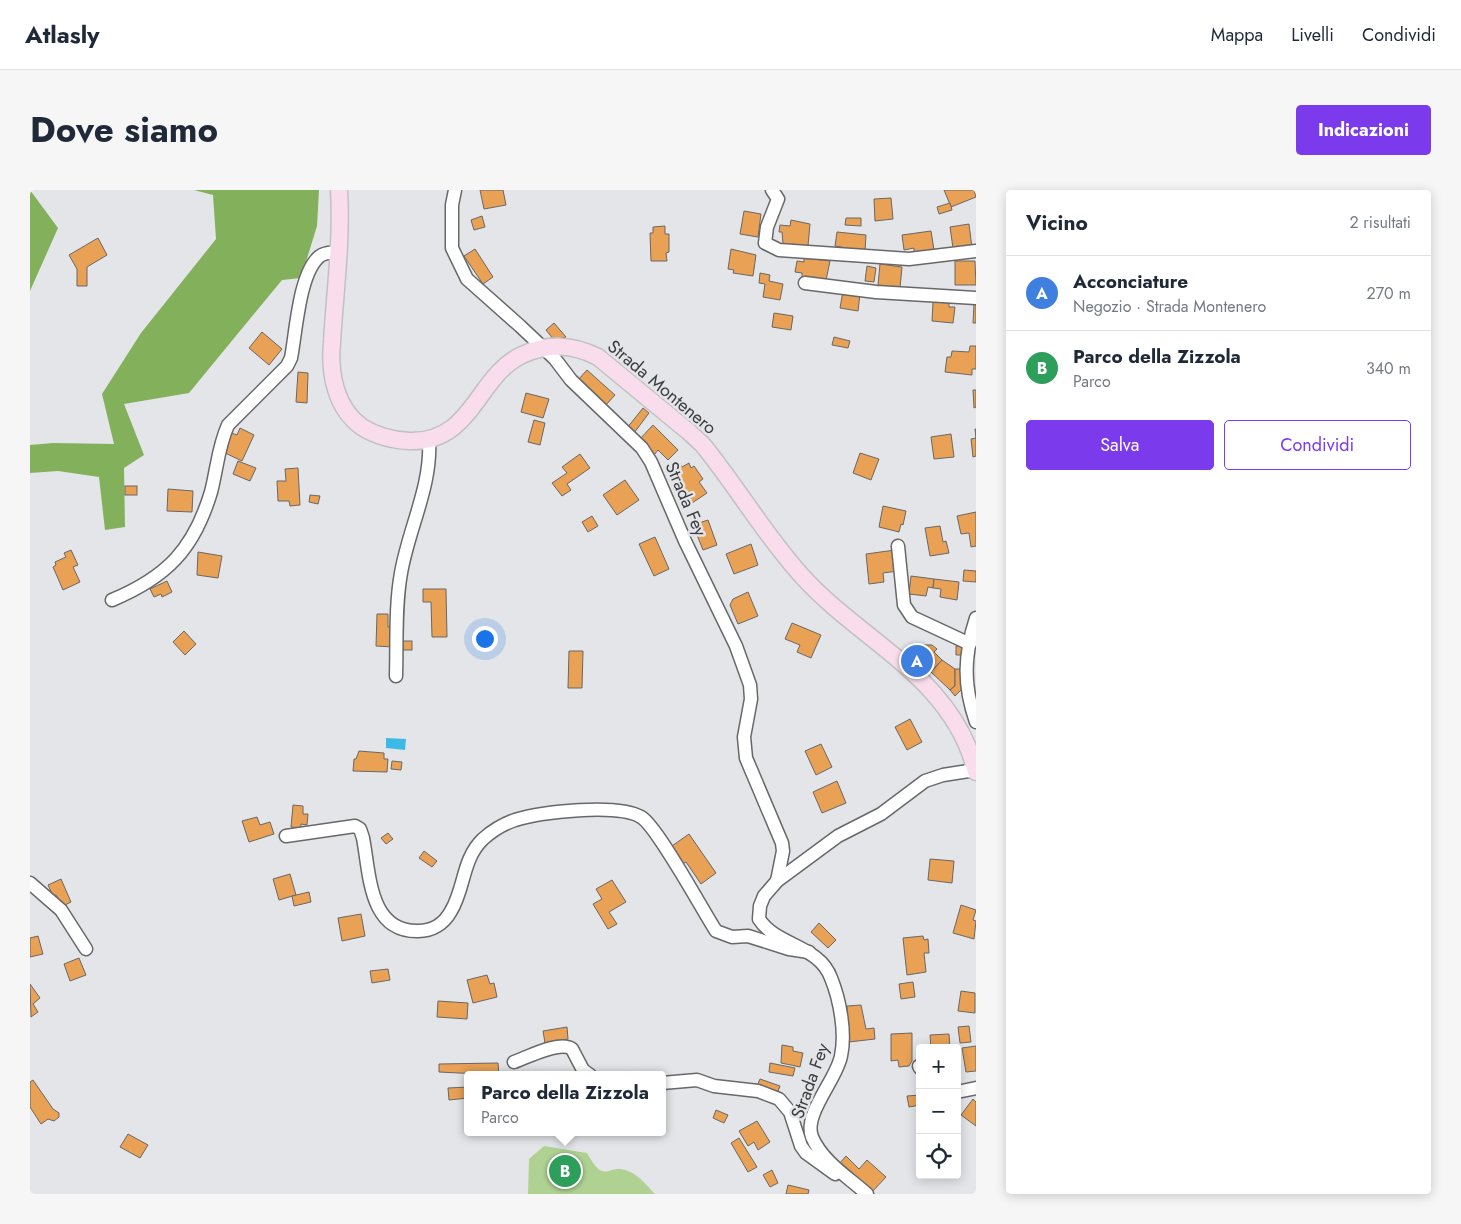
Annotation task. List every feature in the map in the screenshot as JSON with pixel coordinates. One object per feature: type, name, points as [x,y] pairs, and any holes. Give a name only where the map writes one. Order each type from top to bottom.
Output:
[{"type":"main road","name":"Strada Montenero","points":[[339,190],[338,252],[331,348],[333,383],[338,396],[350,415],[370,432],[396,440],[429,439],[445,432],[469,414],[503,367],[521,356],[541,348],[567,346],[581,349],[598,357],[690,432],[719,465],[781,552],[806,581],[932,690],[962,730],[976,771]]},
{"type":"street","name":"Strada Fey","points":[[456,190],[452,205],[452,248],[467,279],[520,326],[642,448],[651,462],[697,567],[736,646],[750,685],[751,699],[744,737],[746,758],[782,843],[783,851],[777,881]]},
{"type":"street","points":[[772,190],[778,199],[767,227],[765,243],[768,247],[909,259],[976,251]]},
{"type":"street","points":[[112,600],[134,591],[165,572],[192,540],[211,491],[220,445],[228,425],[287,366],[291,358],[307,279],[315,261],[321,255],[338,252]]},
{"type":"street","points":[[805,283],[876,292],[976,298]]},
{"type":"street","points":[[396,676],[401,576],[428,476],[430,458],[429,439]]},
{"type":"street","points":[[898,546],[904,604],[907,612],[912,617],[970,644]]},
{"type":"street","points":[[976,618],[970,644],[966,688],[976,722]]},
{"type":"street","name":"Strada Fey","points":[[864,1191],[827,1158],[811,1135],[812,1117],[841,1058],[843,1045],[841,1018],[832,978],[822,964],[808,952],[768,930],[759,919],[760,906],[764,896],[777,881],[838,836],[880,814],[925,781],[943,775],[976,771]]},
{"type":"street","points":[[286,836],[355,826],[360,830],[363,838],[380,913],[395,928],[405,931],[423,931],[437,927],[446,919],[452,910],[469,857],[483,839],[499,826],[515,820],[592,809],[632,814],[642,818],[657,835],[716,931],[732,937],[748,936],[789,949],[808,952]]},
{"type":"street","points":[[30,882],[61,910],[86,949]]},
{"type":"street","points":[[514,1062],[550,1048],[564,1045],[572,1049],[584,1071]]},
{"type":"street","points":[[666,1083],[697,1080],[714,1086],[758,1091],[779,1099],[790,1112],[801,1146],[806,1153],[852,1186],[864,1191]]},
{"type":"street","points":[[961,1091],[976,1088]]},
{"type":"green space","points":[[30,190],[58,228],[30,291]]},
{"type":"green space","points":[[194,190],[319,190],[317,226],[301,278],[282,280],[189,393],[124,404],[144,455],[124,468],[125,527],[105,530],[99,477],[58,471],[30,473],[30,445],[53,443],[114,444],[102,394],[141,333],[216,239],[213,195]]},
{"type":"green space","points":[[544,1146],[587,1153],[598,1169],[603,1171],[621,1169],[628,1171],[639,1178],[655,1194],[528,1194],[529,1159]]},
{"type":"water","points":[[386,738],[406,739],[405,750],[386,748]]},
{"type":"building","points":[[480,190],[503,190],[506,205],[484,209]]},
{"type":"building","points":[[944,190],[974,190],[976,197],[951,207]]},
{"type":"building","points":[[891,198],[893,219],[875,221],[874,199]]},
{"type":"building","points":[[950,203],[952,210],[939,214],[937,207]]},
{"type":"building","points":[[744,211],[761,214],[758,237],[740,234]]},
{"type":"building","points":[[482,216],[485,227],[474,230],[471,220]]},
{"type":"building","points":[[846,218],[861,218],[861,226],[845,225]]},
{"type":"building","points":[[791,220],[810,224],[808,246],[783,244],[782,232],[779,232],[780,225],[790,226]]},
{"type":"building","points":[[969,224],[972,248],[953,248],[950,227]]},
{"type":"building","points":[[665,226],[665,234],[669,234],[669,252],[666,253],[667,261],[651,261],[650,233],[653,233],[653,227]]},
{"type":"building","points":[[931,231],[934,250],[914,253],[914,248],[904,250],[902,235]]},
{"type":"building","points":[[837,232],[866,235],[865,251],[835,246]]},
{"type":"building","points":[[98,238],[107,255],[87,267],[87,286],[77,286],[77,269],[69,255]]},
{"type":"building","points":[[475,249],[493,277],[483,284],[464,256]]},
{"type":"building","points":[[731,249],[756,255],[753,276],[733,273],[734,270],[728,269]]},
{"type":"building","points":[[804,258],[830,261],[826,280],[802,277],[802,273],[795,272],[797,261],[804,262]]},
{"type":"building","points":[[955,261],[975,261],[976,285],[955,285]]},
{"type":"building","points":[[880,264],[902,267],[900,288],[878,285]]},
{"type":"building","points":[[867,266],[876,268],[874,282],[865,281]]},
{"type":"building","points":[[760,273],[770,275],[769,281],[783,284],[780,300],[763,297],[765,284],[759,283]]},
{"type":"building","points":[[843,291],[860,294],[858,311],[840,308]]},
{"type":"building","points":[[933,302],[949,303],[949,307],[955,307],[953,323],[932,321]]},
{"type":"building","points":[[974,304],[976,304],[976,323],[973,323]]},
{"type":"building","points":[[774,313],[793,316],[791,330],[772,327]]},
{"type":"building","points":[[554,323],[566,337],[554,340],[546,330]]},
{"type":"building","points":[[262,332],[282,349],[269,365],[249,348]]},
{"type":"building","points":[[834,337],[850,341],[848,348],[832,345]]},
{"type":"building","points":[[970,346],[976,346],[976,369],[972,369],[972,375],[945,372],[947,357],[951,357],[952,351],[969,352]]},
{"type":"building","points":[[587,370],[615,395],[605,406],[577,381]]},
{"type":"building","points":[[298,372],[308,373],[307,403],[296,402]]},
{"type":"building","points":[[973,390],[976,390],[976,407],[974,408]]},
{"type":"building","points":[[526,393],[549,399],[543,418],[521,412]]},
{"type":"building","points":[[643,408],[649,413],[634,433],[627,428]]},
{"type":"building","points":[[534,420],[545,423],[540,445],[528,442]]},
{"type":"building","points":[[653,425],[678,450],[668,460],[658,450],[654,455],[639,440]]},
{"type":"building","points":[[240,428],[254,435],[242,461],[221,451],[229,432],[237,435]]},
{"type":"building","points":[[951,434],[954,457],[934,459],[931,437]]},
{"type":"building","points":[[976,438],[976,456],[973,457],[971,439]]},
{"type":"building","points":[[860,453],[879,459],[871,480],[853,473]]},
{"type":"building","points":[[580,454],[590,468],[567,484],[571,490],[562,496],[552,483],[567,473],[562,467]]},
{"type":"building","points":[[238,461],[256,468],[250,481],[233,474]]},
{"type":"building","points":[[679,462],[682,467],[689,463],[691,468],[694,466],[703,479],[699,482],[707,493],[692,503],[669,469]]},
{"type":"building","points":[[298,468],[300,505],[290,506],[289,501],[278,501],[277,481],[286,481],[285,469]]},
{"type":"building","points":[[625,480],[639,500],[617,515],[603,495]]},
{"type":"building","points":[[125,486],[137,486],[137,495],[125,495]]},
{"type":"building","points":[[168,489],[193,491],[192,512],[167,511]]},
{"type":"building","points":[[310,495],[320,496],[318,504],[309,502]]},
{"type":"building","points":[[883,506],[906,511],[903,525],[901,524],[899,532],[879,527]]},
{"type":"building","points":[[976,512],[976,546],[971,547],[969,533],[961,534],[957,516]]},
{"type":"building","points":[[592,516],[598,526],[588,532],[582,522]]},
{"type":"building","points":[[708,520],[717,545],[703,550],[693,525]]},
{"type":"building","points":[[940,526],[943,542],[946,541],[949,553],[930,556],[925,528]]},
{"type":"building","points":[[655,537],[669,569],[654,576],[639,544]]},
{"type":"building","points":[[751,544],[758,565],[734,574],[726,554]]},
{"type":"building","points":[[71,550],[78,565],[73,567],[80,582],[63,590],[53,567],[56,565],[55,562],[66,557],[64,553]]},
{"type":"building","points":[[895,550],[898,571],[883,573],[884,582],[869,584],[866,554]]},
{"type":"building","points":[[198,552],[222,556],[218,578],[197,575]]},
{"type":"building","points":[[964,570],[976,571],[976,582],[963,581]]},
{"type":"building","points":[[911,576],[934,579],[933,588],[928,587],[926,596],[909,594]]},
{"type":"building","points":[[934,579],[959,582],[957,600],[940,597],[941,589],[933,588]]},
{"type":"building","points":[[167,581],[172,592],[162,597],[161,594],[154,597],[150,589]]},
{"type":"building","points":[[423,589],[446,589],[447,637],[432,637],[431,602],[423,602]]},
{"type":"building","points":[[748,592],[758,616],[738,624],[730,605],[733,599]]},
{"type":"building","points":[[377,614],[388,614],[388,627],[394,627],[393,647],[376,646]]},
{"type":"building","points":[[792,623],[821,635],[811,658],[797,652],[800,645],[785,639]]},
{"type":"building","points":[[184,631],[196,644],[185,655],[173,642]]},
{"type":"building","points":[[403,641],[412,641],[412,650],[403,650]]},
{"type":"building","points":[[911,644],[917,650],[921,645],[932,645],[937,649],[934,652],[942,660],[931,672],[904,651]]},
{"type":"building","points":[[956,646],[965,646],[964,655],[956,655]]},
{"type":"building","points":[[569,651],[583,651],[582,688],[568,688]]},
{"type":"building","points":[[942,660],[955,669],[955,686],[950,690],[931,672]]},
{"type":"building","points":[[955,669],[963,669],[962,689],[955,696],[950,690],[955,686]]},
{"type":"building","points":[[910,719],[922,742],[907,750],[895,727]]},
{"type":"building","points":[[821,744],[832,767],[816,775],[805,751]]},
{"type":"building","points":[[359,751],[384,753],[384,759],[388,759],[387,772],[353,771],[354,759],[356,759]]},
{"type":"building","points":[[392,761],[402,762],[401,770],[391,769]]},
{"type":"building","points":[[837,781],[846,803],[822,813],[813,792]]},
{"type":"building","points":[[293,805],[303,806],[303,814],[308,814],[307,825],[301,824],[301,828],[291,827]]},
{"type":"building","points":[[257,817],[260,825],[270,822],[274,834],[249,842],[242,821]]},
{"type":"building","points":[[388,833],[393,839],[386,844],[381,838]]},
{"type":"building","points":[[689,834],[716,873],[701,884],[686,862],[681,865],[669,848]]},
{"type":"building","points":[[424,851],[437,861],[432,867],[419,858]]},
{"type":"building","points":[[930,859],[954,861],[952,883],[928,880]]},
{"type":"building","points":[[290,874],[296,895],[279,900],[273,879]]},
{"type":"building","points":[[61,879],[71,902],[63,906],[56,895],[53,896],[48,885]]},
{"type":"building","points":[[612,880],[626,902],[609,912],[617,924],[608,929],[593,904],[602,899],[596,889]]},
{"type":"building","points":[[309,892],[311,902],[294,906],[292,896]]},
{"type":"building","points":[[961,905],[976,910],[973,920],[976,921],[974,939],[953,933]]},
{"type":"building","points":[[361,914],[365,936],[342,941],[338,918]]},
{"type":"building","points":[[819,923],[836,940],[828,948],[811,932]]},
{"type":"building","points":[[38,936],[43,954],[30,957],[30,938]]},
{"type":"building","points":[[923,936],[924,940],[928,939],[929,953],[924,953],[926,972],[907,975],[903,938]]},
{"type":"building","points":[[79,958],[86,975],[70,981],[64,964]]},
{"type":"building","points":[[388,969],[390,980],[372,983],[370,971]]},
{"type":"building","points":[[487,975],[490,984],[494,983],[497,997],[473,1003],[467,980]]},
{"type":"building","points":[[913,982],[915,997],[901,999],[899,984]]},
{"type":"building","points":[[30,984],[40,998],[33,1004],[38,1012],[31,1017]]},
{"type":"building","points":[[961,991],[975,993],[975,1013],[958,1011]]},
{"type":"building","points":[[438,1001],[468,1003],[467,1019],[437,1017]]},
{"type":"building","points":[[861,1005],[866,1029],[874,1028],[875,1039],[849,1042],[847,1006]]},
{"type":"building","points":[[969,1026],[971,1042],[960,1043],[958,1027]]},
{"type":"building","points":[[567,1027],[568,1039],[545,1043],[543,1031]]},
{"type":"building","points":[[912,1033],[912,1061],[909,1066],[899,1067],[898,1060],[891,1061],[891,1034]]},
{"type":"building","points":[[949,1034],[950,1044],[931,1044],[930,1035]]},
{"type":"building","points":[[782,1045],[793,1047],[793,1051],[803,1053],[800,1067],[781,1063]]},
{"type":"building","points":[[976,1046],[976,1071],[966,1072],[962,1048]]},
{"type":"building","points":[[498,1063],[499,1071],[464,1071],[464,1073],[439,1072],[439,1064]]},
{"type":"building","points":[[770,1063],[795,1068],[793,1076],[769,1072]]},
{"type":"building","points":[[760,1079],[780,1086],[777,1094],[757,1086]]},
{"type":"building","points":[[33,1080],[53,1109],[59,1113],[59,1117],[54,1121],[48,1119],[41,1124],[30,1107],[30,1082]]},
{"type":"building","points":[[464,1087],[464,1098],[449,1100],[448,1088]]},
{"type":"building","points":[[916,1095],[916,1106],[909,1107],[907,1096]]},
{"type":"building","points":[[973,1099],[976,1102],[976,1126],[961,1115]]},
{"type":"building","points":[[716,1110],[728,1115],[724,1123],[713,1118]]},
{"type":"building","points":[[757,1121],[770,1142],[758,1150],[754,1142],[748,1146],[739,1131]]},
{"type":"building","points":[[128,1134],[148,1145],[140,1158],[120,1147]]},
{"type":"building","points":[[739,1138],[757,1167],[748,1172],[731,1143]]},
{"type":"building","points":[[846,1156],[859,1169],[867,1160],[886,1177],[871,1193],[839,1164]]},
{"type":"building","points":[[553,1166],[580,1169],[579,1180],[552,1176]]},
{"type":"building","points":[[772,1170],[778,1183],[770,1187],[763,1175]]},
{"type":"building","points":[[788,1185],[809,1190],[808,1194],[786,1194]]},
{"type":"place","name":"Acconciature","points":[[917,661]]},
{"type":"place","name":"Parco della Zizzola","points":[[565,1171]]}]
